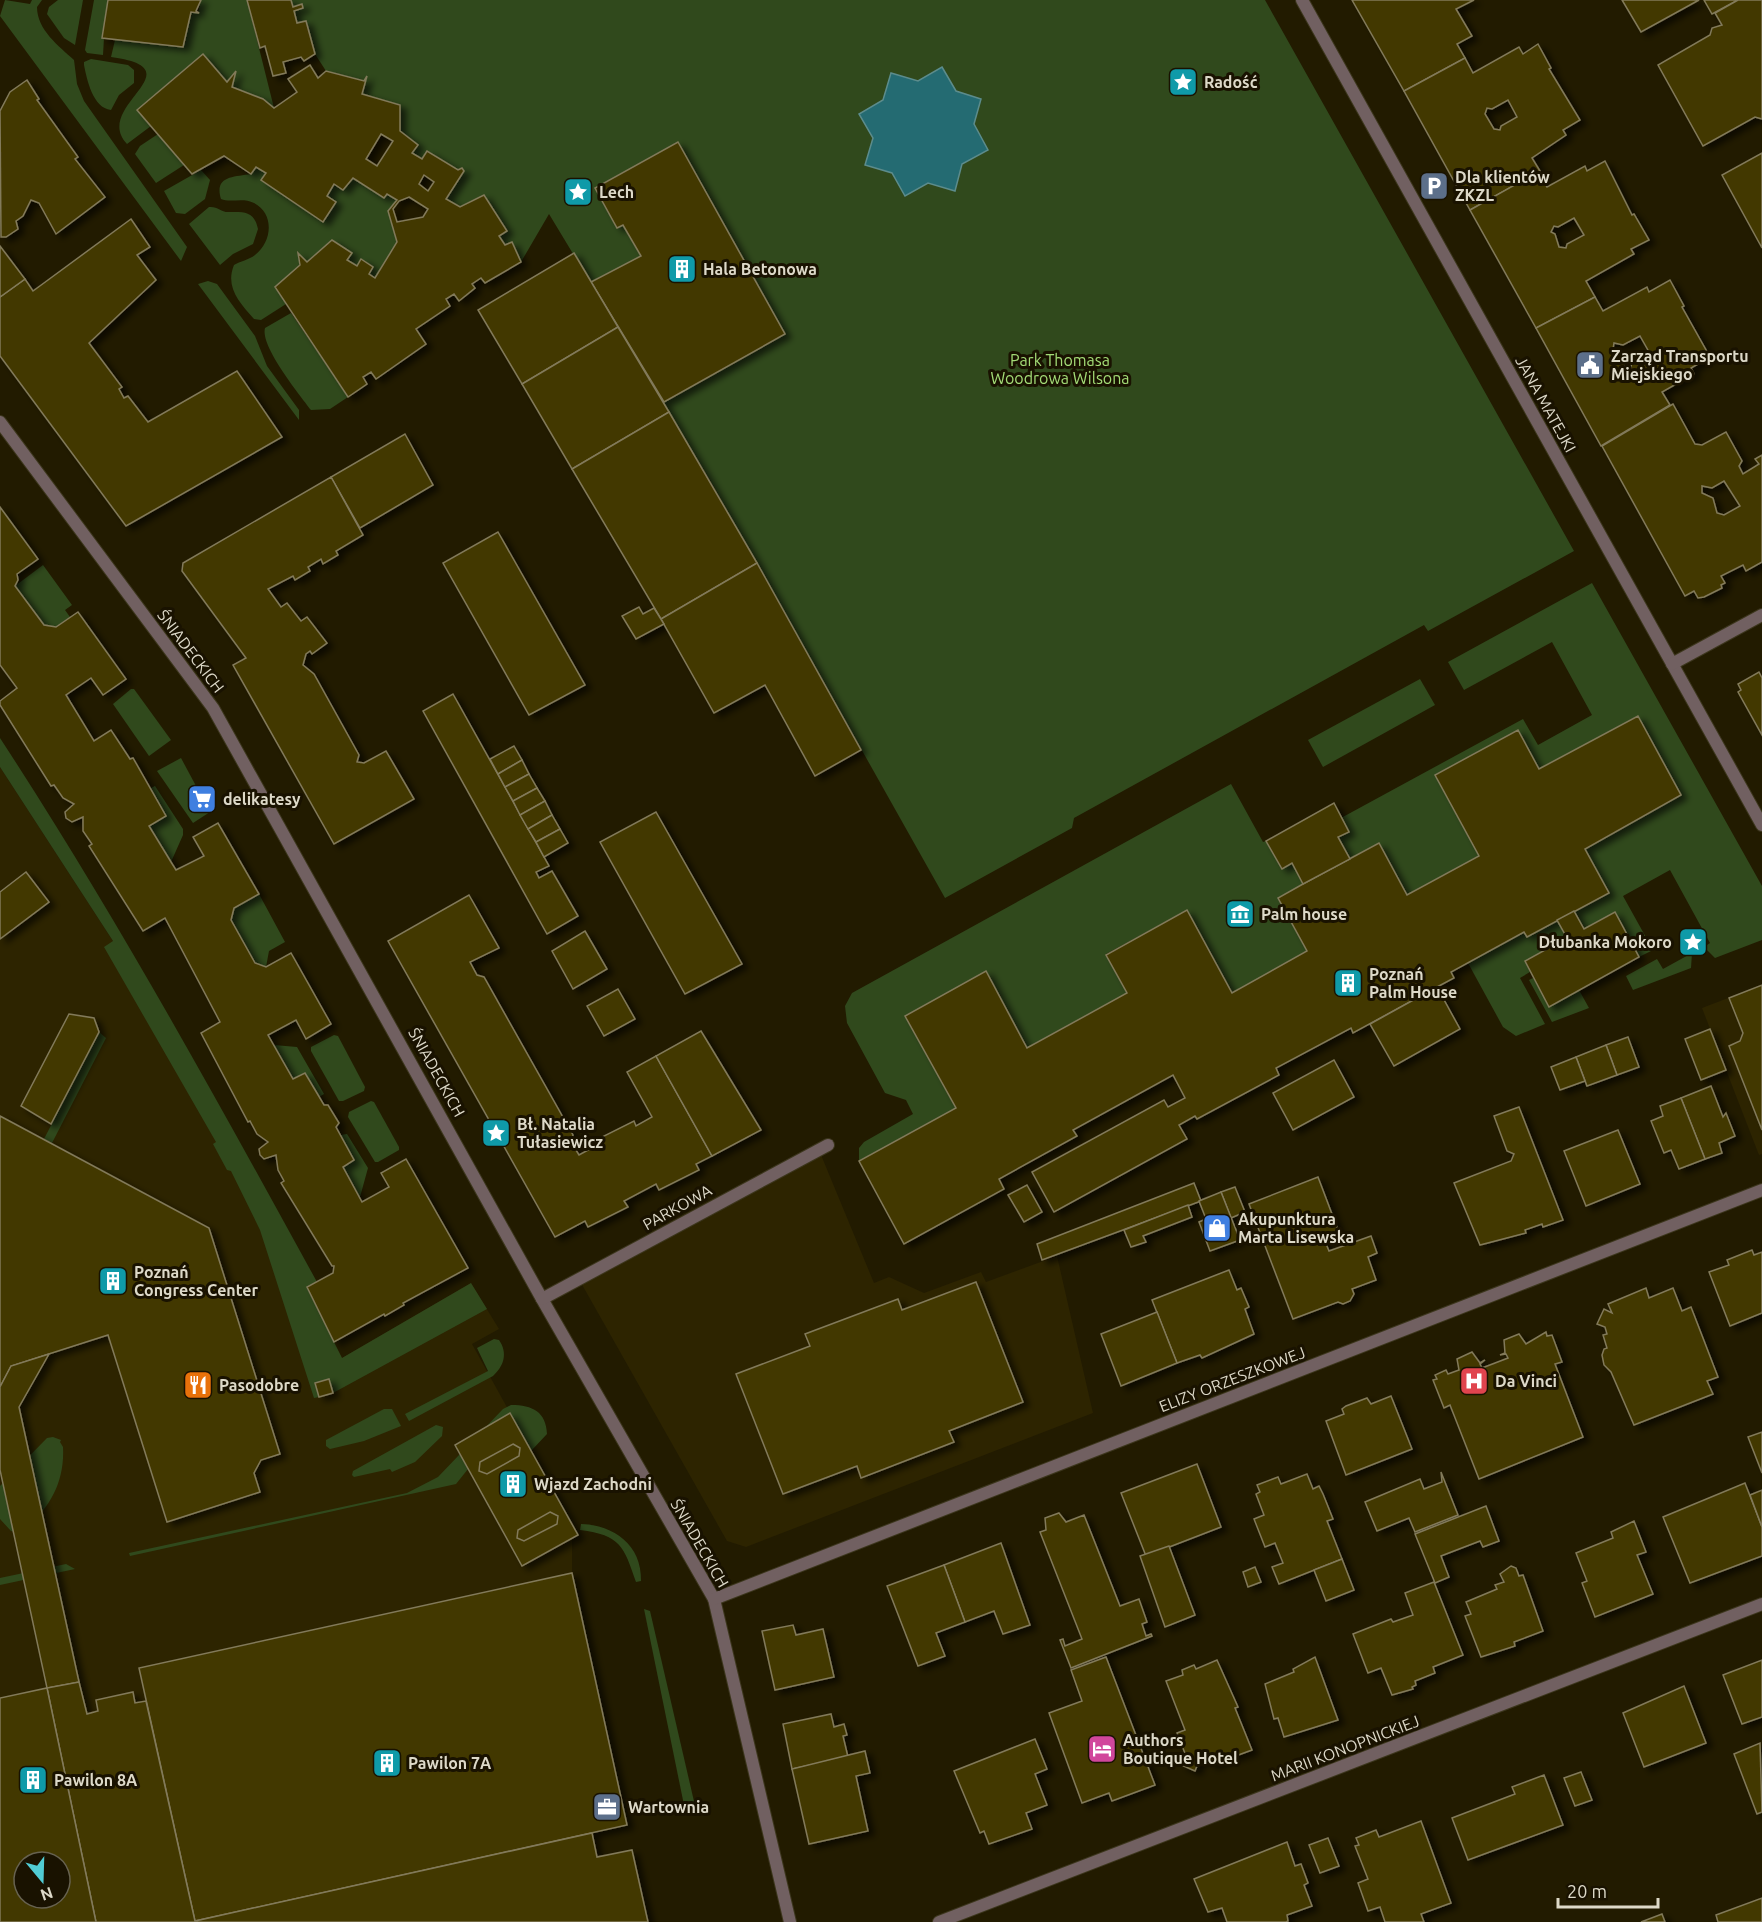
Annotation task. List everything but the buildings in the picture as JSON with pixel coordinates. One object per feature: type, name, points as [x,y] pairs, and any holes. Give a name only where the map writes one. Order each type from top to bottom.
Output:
[{"type":"street","name":"JANA MATEJKI","points":[[1302,0],[1762,825]]},
{"type":"street","name":"ŚNIADECKICH","points":[[0,422],[213,708],[542,1299],[714,1599],[790,1922]]},
{"type":"street","points":[[1672,664],[1762,615]]},
{"type":"street","name":"PARKOWA","points":[[542,1299],[828,1145]]},
{"type":"street","name":"ELIZY ORZESZKOWEJ","points":[[714,1599],[1762,1190]]},
{"type":"street","name":"MARII KONOPNICKIEJ","points":[[939,1922],[1762,1604]]},
{"type":"shaded area","points":[[0,767],[113,941],[342,1358],[471,1283],[499,1329],[472,1344],[572,1525],[572,1573],[627,1825],[592,1833],[597,1857],[632,1850],[648,1922],[0,1922]]},
{"type":"shaded area","points":[[1762,985],[1762,1154],[1759,1155],[1702,1008]]},
{"type":"shaded area","points":[[819,1150],[874,1283],[889,1277],[924,1293],[981,1272],[986,1282],[1057,1256],[1093,1413],[746,1547],[727,1541],[576,1274]]},
{"type":"green space","points":[[5,0],[30,4],[32,0],[42,0],[37,7],[41,23],[50,37],[74,60],[77,84],[84,101],[187,247],[181,261],[0,16]]},
{"type":"green space","points":[[58,0],[83,0],[75,45],[64,38],[47,14],[49,7]]},
{"type":"green space","points":[[94,0],[108,0],[102,38],[104,38],[103,55],[87,53],[85,50]]},
{"type":"green space","points":[[201,0],[247,0],[274,108],[263,99],[232,87],[235,73],[227,82],[203,54],[138,110],[151,126],[127,144],[120,130],[122,116],[145,80],[146,70],[135,63],[111,57],[115,40],[182,47],[191,12],[198,13]]},
{"type":"green space","name":"Park Thomasa Woodrowa Wilsona","points":[[291,0],[1265,0],[1574,551],[1428,631],[1424,625],[1074,818],[1072,828],[945,898],[711,482],[549,214],[521,262],[512,243],[505,245],[499,236],[507,230],[484,195],[460,207],[446,199],[458,170],[428,151],[422,159],[412,153],[418,145],[400,131],[400,105],[362,94],[367,77],[364,81],[326,71],[315,54],[306,21],[297,23],[294,11],[303,8],[302,4],[293,7]]},
{"type":"green space","points":[[91,59],[128,65],[134,70],[134,83],[119,95],[111,110],[100,104],[92,92],[84,65],[84,62]]},
{"type":"green space","points":[[158,134],[184,165],[156,183],[135,154],[140,146]]},
{"type":"green space","points":[[256,167],[266,173],[270,186],[323,222],[336,202],[327,196],[334,184],[343,190],[353,178],[384,198],[387,194],[397,200],[388,211],[397,242],[375,278],[369,274],[373,267],[362,259],[357,266],[347,260],[351,253],[307,262],[298,254],[300,265],[275,287],[286,304],[261,320],[254,319],[235,294],[231,280],[232,273],[234,265],[253,257],[261,249],[268,236],[268,221],[261,208],[254,203],[246,200],[221,199],[220,186],[232,177],[251,174]]},
{"type":"green space","points":[[201,170],[210,180],[205,199],[185,214],[176,213],[164,191]]},
{"type":"green space","points":[[209,207],[226,212],[247,213],[254,218],[258,229],[253,244],[233,254],[220,265],[189,224]]},
{"type":"green space","points":[[208,281],[217,284],[255,336],[267,366],[299,410],[299,420],[198,284]]},
{"type":"green space","points":[[291,313],[348,397],[330,409],[311,410],[268,346],[265,328]]},
{"type":"green space","points":[[43,565],[72,605],[65,610],[70,617],[56,627],[44,625],[15,586]]},
{"type":"green space","points":[[1592,583],[1762,886],[1762,940],[1715,958],[1704,947],[1710,943],[1670,870],[1623,896],[1653,950],[1639,957],[1615,912],[1584,929],[1574,911],[1585,849],[1681,795],[1638,716],[1539,769],[1518,730],[1435,775],[1479,856],[1407,895],[1379,843],[1350,859],[1338,837],[1349,831],[1341,818],[1523,719],[1538,745],[1592,715],[1552,642],[1464,690],[1448,662]]},
{"type":"green space","points":[[1420,679],[1435,705],[1323,767],[1308,740]]},
{"type":"green space","points":[[134,689],[171,740],[149,756],[113,704]]},
{"type":"green space","points":[[0,738],[84,871],[203,1075],[317,1282],[307,1288],[342,1358],[471,1283],[487,1309],[333,1393],[329,1379],[315,1383],[319,1397],[314,1398],[260,1230],[231,1171],[227,1170],[213,1144],[216,1142],[104,947],[113,941],[0,767]]},
{"type":"green space","points":[[181,758],[210,812],[193,823],[157,771]]},
{"type":"green space","points":[[1231,784],[1263,842],[1266,841],[1282,869],[1292,863],[1303,884],[1278,898],[1307,951],[1232,993],[1187,910],[1106,954],[1127,993],[1027,1048],[986,972],[906,1016],[956,1108],[859,1161],[859,1148],[864,1142],[913,1114],[906,1100],[885,1093],[847,1023],[845,1006],[852,993]]},
{"type":"green space","points":[[155,786],[183,829],[183,835],[171,862],[149,826],[166,816],[149,789]]},
{"type":"green space","points":[[259,894],[285,942],[269,951],[266,967],[255,963],[231,920],[234,908]]},
{"type":"green space","points":[[1557,920],[1567,938],[1525,961],[1530,972],[1520,978],[1545,1024],[1516,1036],[1503,1027],[1468,963],[1524,932],[1527,937]]},
{"type":"green space","points":[[1692,953],[1691,968],[1633,990],[1626,976],[1657,959],[1663,969]]},
{"type":"green space","points":[[1533,978],[1549,1006],[1579,990],[1589,1008],[1552,1022],[1529,980]]},
{"type":"green space","points":[[99,1032],[106,1038],[52,1143],[44,1139]]},
{"type":"green space","points":[[334,1035],[338,1036],[365,1087],[364,1091],[343,1101],[339,1101],[311,1051],[311,1047]]},
{"type":"green space","points":[[274,1045],[297,1047],[324,1094],[319,1097],[305,1073],[293,1079]]},
{"type":"green space","points":[[371,1101],[374,1102],[399,1147],[399,1150],[378,1162],[375,1162],[348,1117],[349,1112]]},
{"type":"green space","points":[[347,1134],[368,1168],[360,1197],[343,1167],[354,1159],[340,1135]]},
{"type":"green space","points":[[494,1339],[499,1340],[502,1345],[504,1359],[493,1376],[409,1421],[405,1414],[488,1371],[477,1348]]},
{"type":"green space","points":[[511,1405],[526,1406],[537,1411],[544,1420],[547,1434],[531,1451],[468,1469],[456,1484],[130,1556],[129,1553],[407,1493],[438,1477],[503,1409]]},
{"type":"green space","points":[[384,1409],[392,1409],[401,1426],[364,1441],[330,1449],[326,1446],[326,1440]]},
{"type":"green space","points":[[436,1425],[443,1427],[442,1436],[415,1462],[392,1472],[390,1469],[354,1477],[352,1475],[353,1471]]},
{"type":"green space","points":[[53,1437],[61,1440],[63,1447],[58,1485],[46,1506],[29,1525],[19,1533],[11,1531],[0,1519],[0,1486],[47,1438]]},
{"type":"green space","points":[[581,1524],[604,1528],[624,1539],[637,1557],[641,1581],[636,1582],[624,1551],[613,1539],[580,1530]]},
{"type":"green space","points":[[66,1564],[75,1569],[0,1585],[0,1578]]},
{"type":"green space","points":[[644,1609],[650,1611],[696,1810],[685,1810]]},
{"type":"water","points":[[942,67],[956,91],[981,99],[974,124],[988,150],[962,164],[955,191],[928,183],[905,196],[892,173],[865,165],[873,138],[859,114],[883,100],[891,73],[918,81]]},
{"type":"place","name":"Radość","points":[[1183,82]]},
{"type":"place","name":"Dla klientów ZKZL","points":[[1434,186]]},
{"type":"place","name":"Lech","points":[[578,192]]},
{"type":"place","name":"Hala Betonowa","points":[[682,269]]},
{"type":"place","name":"Zarząd Transportu Miejskiego","points":[[1590,365]]},
{"type":"place","name":"delikatesy","points":[[202,799]]},
{"type":"place","name":"Palm house","points":[[1240,914]]},
{"type":"place","name":"Dłubanka Mokoro","points":[[1693,942]]},
{"type":"place","name":"Poznań Palm House","points":[[1348,983]]},
{"type":"place","name":"Bł. Natalia Tułasiewicz","points":[[496,1133]]},
{"type":"place","name":"Akupunktura Marta Lisewska","points":[[1217,1228]]},
{"type":"place","name":"Poznań Congress Center","points":[[113,1281]]},
{"type":"place","name":"Da Vinci","points":[[1474,1381]]},
{"type":"place","name":"Pasodobre","points":[[198,1385]]},
{"type":"place","name":"Wjazd Zachodni","points":[[513,1484]]},
{"type":"place","name":"Authors Boutique Hotel","points":[[1102,1749]]},
{"type":"place","name":"Pawilon 7A","points":[[387,1763]]},
{"type":"place","name":"Pawilon 8A","points":[[33,1780]]},
{"type":"place","name":"Wartownia","points":[[607,1807]]}]
